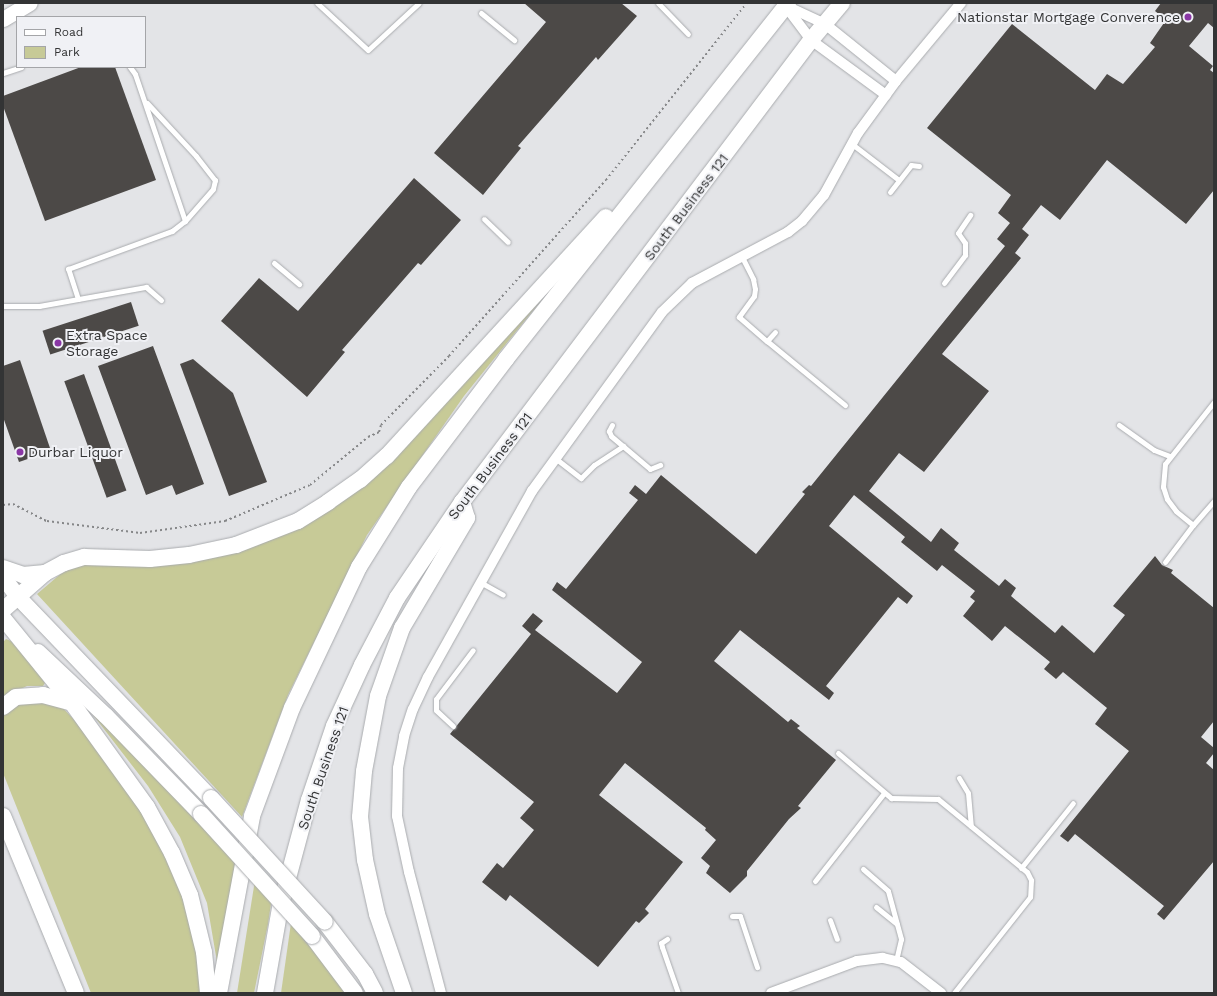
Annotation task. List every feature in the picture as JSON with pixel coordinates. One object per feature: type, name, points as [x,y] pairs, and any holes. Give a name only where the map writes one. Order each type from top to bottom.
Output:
[{"type":"main road","points":[[3,19],[30,3]]},
{"type":"main road","name":"South Business 121","points":[[265,993],[280,908],[309,800],[334,726],[362,665],[398,598],[462,502],[811,40],[842,3]]},
{"type":"main road","points":[[219,993],[252,816],[292,708],[359,566],[409,487],[506,359],[686,132],[785,4]]},
{"type":"main road","points":[[3,610],[46,573],[64,563],[84,557],[150,559],[189,555],[236,545],[298,521],[360,480],[387,456],[661,156],[676,137],[686,132]]},
{"type":"main road","points":[[404,993],[377,914],[365,860],[360,817],[364,771],[378,696],[402,628],[467,518],[462,502]]},
{"type":"main road","points":[[3,568],[23,575],[46,573]]},
{"type":"main road","points":[[3,577],[18,597],[211,798],[325,922],[365,974],[375,993]]},
{"type":"main road","points":[[3,618],[26,644],[48,676],[72,703],[127,777],[172,853],[190,895],[204,952],[208,993]]},
{"type":"main road","points":[[26,644],[46,658],[201,814],[312,936],[355,993]]},
{"type":"main road","points":[[3,706],[16,697],[43,695],[72,703]]},
{"type":"main road","points":[[3,816],[76,993]]},
{"type":"street","points":[[441,993],[401,838],[397,816],[398,768],[413,709],[515,518],[554,458],[672,300],[692,283],[788,232],[802,221],[824,195],[852,144],[896,81],[961,3]]},
{"type":"street","points":[[785,4],[825,24],[896,81]]},
{"type":"street","points":[[785,4],[811,40],[886,95]]},
{"type":"street","points":[[771,993],[857,962],[882,958],[896,960],[913,970],[941,993]]},
{"type":"lane","points":[[317,3],[368,50],[419,3]]},
{"type":"lane","points":[[658,3],[688,34]]},
{"type":"lane","points":[[481,13],[514,40]]},
{"type":"lane","points":[[3,73],[17,68]]},
{"type":"lane","points":[[131,68],[135,74],[145,101],[185,221]]},
{"type":"lane","points":[[78,299],[68,269],[172,231],[185,221],[213,189],[214,180],[196,156],[145,101]]},
{"type":"lane","points":[[852,144],[899,180]]},
{"type":"lane","points":[[890,192],[911,165],[919,166]]},
{"type":"lane","points":[[944,283],[965,255],[965,243],[958,232],[970,215]]},
{"type":"lane","points":[[484,219],[508,242]]},
{"type":"lane","points":[[742,257],[753,279],[755,289],[754,296],[739,318],[845,405]]},
{"type":"lane","points":[[274,263],[300,284]]},
{"type":"lane","points":[[3,306],[39,306],[146,288],[161,300]]},
{"type":"lane","points":[[767,341],[775,332]]},
{"type":"lane","points":[[1194,525],[1176,511],[1167,499],[1163,476],[1165,464],[1170,456],[1214,402]]},
{"type":"lane","points":[[612,425],[609,434],[650,469],[660,465]]},
{"type":"lane","points":[[1119,425],[1154,450],[1170,456]]},
{"type":"lane","points":[[554,458],[581,478],[594,465],[624,446]]},
{"type":"lane","points":[[1165,562],[1214,501]]},
{"type":"lane","points":[[480,582],[503,595]]},
{"type":"lane","points":[[454,726],[436,710],[436,698],[473,650]]},
{"type":"lane","points":[[838,753],[891,798],[938,799],[1021,868],[1031,880],[1030,897],[954,993]]},
{"type":"lane","points":[[959,778],[968,793],[971,826]]},
{"type":"lane","points":[[815,881],[884,793]]},
{"type":"lane","points":[[1021,868],[1073,803]]},
{"type":"lane","points":[[863,869],[888,891],[901,945],[896,960]]},
{"type":"lane","points":[[876,907],[897,924]]},
{"type":"lane","points":[[732,916],[740,916],[757,967]]},
{"type":"lane","points":[[830,920],[837,939]]},
{"type":"lane","points":[[667,940],[661,943],[678,993]]},
{"type":"path","points":[[3,505],[13,504],[47,521],[140,533],[225,521],[310,485],[368,437],[379,432],[381,424],[449,356],[606,180],[747,3]]},
{"type":"green space","points":[[539,293],[544,297],[464,396],[367,535],[288,695],[242,817],[37,594],[64,571],[79,565],[172,562],[328,507]]},
{"type":"green space","points":[[6,639],[11,641],[29,662],[45,683],[43,686],[27,686],[3,697],[3,642]]},
{"type":"green space","points":[[36,700],[62,707],[80,726],[141,808],[171,861],[199,951],[201,993],[91,993],[3,773],[3,716],[18,704]]},
{"type":"green space","points":[[83,702],[236,858],[218,968],[207,903],[180,837],[148,786]]},
{"type":"green space","points":[[255,880],[272,897],[268,924],[254,993],[237,993]]},
{"type":"green space","points":[[292,916],[352,993],[281,993]]},
{"type":"building","points":[[524,3],[621,3],[637,16],[598,60],[596,57],[518,146],[521,148],[483,195],[434,153],[546,22]]},
{"type":"building","points":[[1161,3],[1214,3],[1214,28],[1208,23],[1189,46],[1213,66],[1210,70],[1214,73],[1214,190],[1186,224],[1107,160],[1060,220],[1041,205],[1022,229],[1029,235],[1015,253],[1021,258],[942,354],[989,391],[924,472],[899,453],[869,491],[931,542],[941,528],[959,543],[954,550],[999,586],[1005,579],[1016,588],[1011,596],[1055,633],[1062,625],[1094,653],[1125,615],[1113,606],[1155,556],[1162,565],[1173,570],[1171,573],[1214,608],[1214,721],[1201,737],[1214,748],[1214,753],[1206,763],[1214,770],[1214,861],[1164,920],[1157,914],[1164,906],[1075,834],[1068,842],[1060,836],[1129,751],[1095,724],[1107,708],[1063,672],[1056,679],[1044,669],[1050,662],[1005,626],[992,641],[963,616],[975,601],[970,597],[975,591],[942,565],[937,571],[901,542],[905,537],[854,495],[829,526],[913,596],[907,604],[898,597],[826,686],[834,693],[829,700],[740,630],[714,661],[788,722],[791,719],[800,726],[797,728],[836,760],[798,806],[801,808],[789,819],[747,871],[747,876],[730,893],[706,873],[710,866],[701,858],[716,840],[705,830],[706,828],[625,763],[599,795],[683,862],[645,909],[649,913],[639,923],[636,921],[598,967],[510,895],[506,901],[482,882],[497,863],[503,868],[534,830],[520,818],[534,802],[450,734],[531,634],[522,626],[533,613],[543,621],[535,630],[617,693],[642,662],[552,590],[557,582],[566,589],[638,500],[629,493],[635,485],[646,494],[661,475],[756,554],[805,494],[802,492],[809,485],[811,486],[1005,246],[997,239],[1010,223],[998,213],[1011,195],[927,128],[1012,24],[1095,90],[1107,74],[1123,84],[1155,47],[1150,43],[1166,20],[1155,11]]},
{"type":"building","points":[[78,68],[115,68],[156,180],[45,221],[3,106],[3,96]]},
{"type":"building","points":[[414,178],[461,220],[421,265],[418,263],[342,350],[345,352],[307,397],[221,321],[259,278],[298,311]]},
{"type":"building","points":[[131,302],[139,326],[50,355],[43,331]]},
{"type":"building","points":[[153,346],[204,484],[176,495],[172,485],[146,495],[98,366]]},
{"type":"building","points":[[193,359],[233,393],[267,482],[229,496],[180,364]]},
{"type":"building","points":[[20,360],[51,451],[19,462],[3,417],[3,366]]},
{"type":"building","points":[[84,374],[126,491],[107,498],[64,381]]},
{"type":"place","name":"Nationstar Mortgage Converence","points":[[1188,17]]},
{"type":"place","name":"Extra Space Storage","points":[[58,343]]},
{"type":"place","name":"Durbar Liquor","points":[[20,452]]}]
